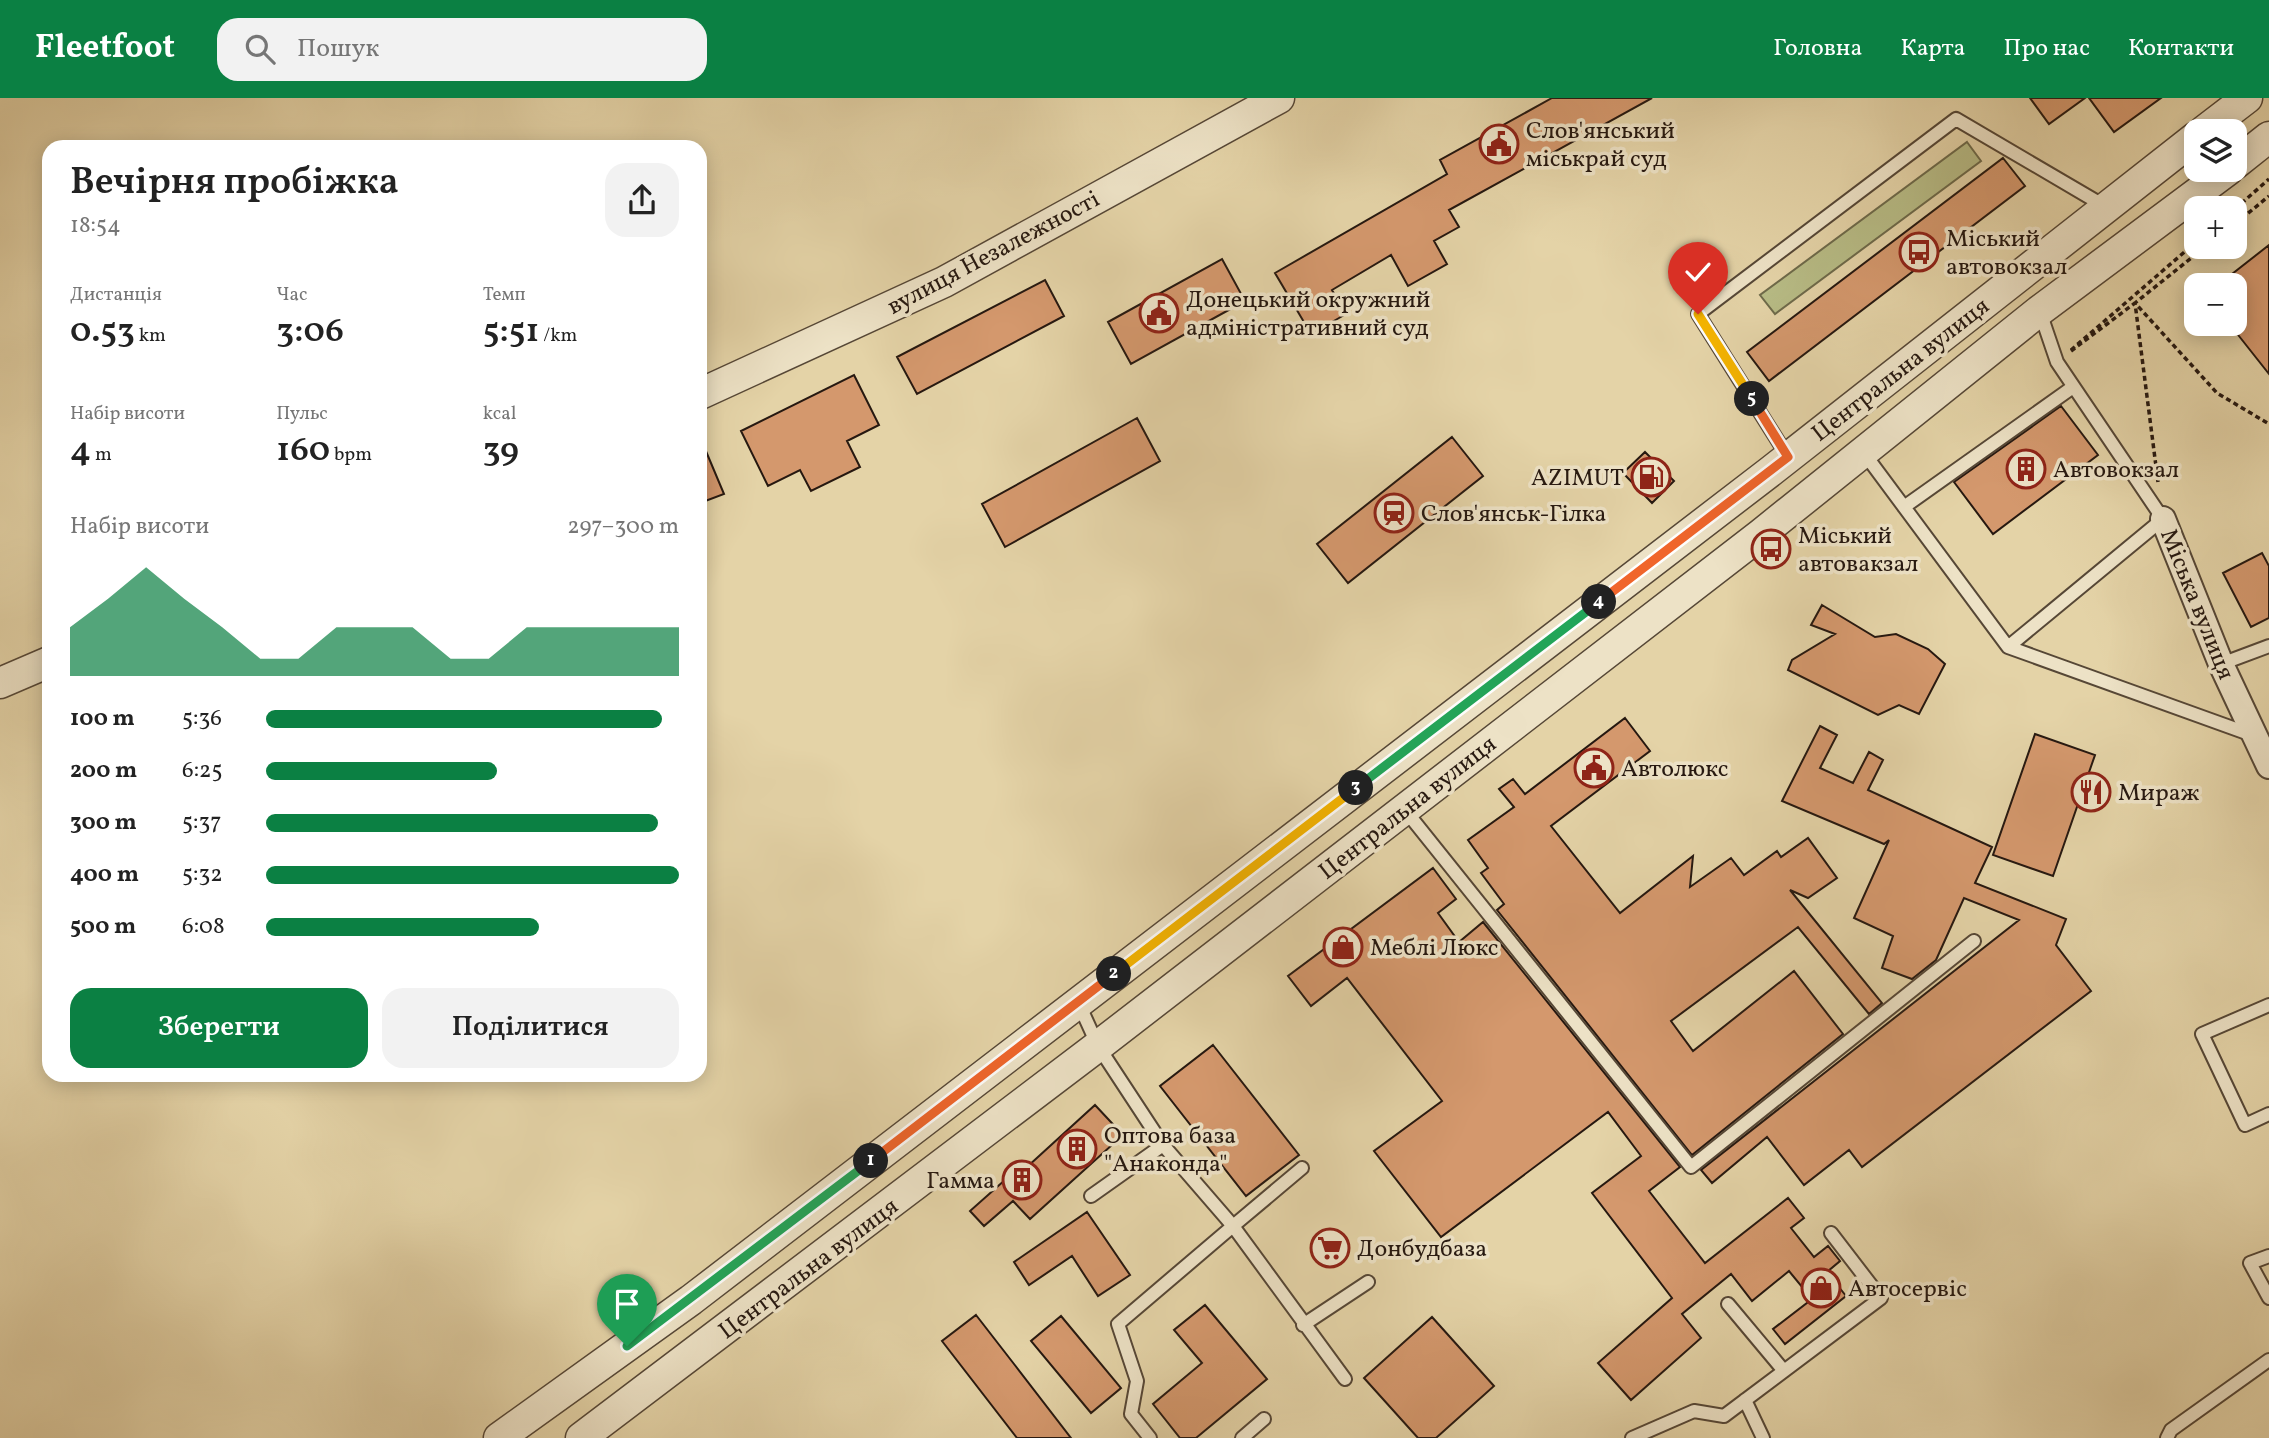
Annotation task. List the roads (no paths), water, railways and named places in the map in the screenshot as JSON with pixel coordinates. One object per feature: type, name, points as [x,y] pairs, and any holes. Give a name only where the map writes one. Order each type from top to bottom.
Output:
[{"type":"street","name":"вулиця Незалежності","points":[[707,391],[944,282],[1279,98]]},
{"type":"street","points":[[2220,119],[2247,98]]},
{"type":"street","points":[[2247,155],[2269,138]]},
{"type":"street","name":"Центральна вулиця","points":[[499,1438],[702,1291],[1788,457],[2184,146]]},
{"type":"street","name":"Центральна вулиця","points":[[581,1438],[1098,1046],[1864,453],[2039,311],[2212,182]]},
{"type":"street","name":"Міська вулиця","points":[[2163,519],[2221,664],[2269,766]]},
{"type":"street","points":[[0,683],[42,665]]},
{"type":"lane","points":[[1788,457],[1698,314],[1956,119],[2106,207]]},
{"type":"lane","points":[[2008,647],[2163,519],[2057,362],[2039,311]]},
{"type":"lane","points":[[1904,507],[2073,387]]},
{"type":"lane","points":[[1864,453],[2008,647],[2255,736]]},
{"type":"lane","points":[[2221,664],[2269,646]]},
{"type":"lane","points":[[1404,810],[1691,1167],[1974,941]]},
{"type":"lane","points":[[1078,1002],[1098,1046],[1163,1145],[1233,1226],[1345,1379]]},
{"type":"lane","points":[[2269,1005],[2202,1034],[2245,1125],[2269,1114]]},
{"type":"lane","points":[[1091,1196],[1163,1145]]},
{"type":"lane","points":[[1150,1438],[1131,1414],[1137,1381],[1118,1324],[1302,1168]]},
{"type":"lane","points":[[1632,1438],[1694,1411],[1724,1416],[1881,1298],[1831,1233]]},
{"type":"lane","points":[[2269,1256],[2250,1262],[2269,1298]]},
{"type":"lane","points":[[1303,1325],[1368,1282]]},
{"type":"lane","points":[[1728,1304],[1784,1371]]},
{"type":"lane","points":[[2167,1438],[2171,1430],[2269,1360]]},
{"type":"lane","points":[[1745,1400],[1763,1438]]},
{"type":"lane","points":[[1242,1438],[1264,1419]]},
{"type":"place","name":"Слов'янський міськрай суд","points":[[1499,144]]},
{"type":"place","name":"Міський автовокзал","points":[[1919,252]]},
{"type":"place","name":"Донецький окружний адміністративний суд","points":[[1159,313]]},
{"type":"place","name":"Автовокзал","points":[[2026,469]]},
{"type":"place","name":"AZIMUT","points":[[1651,477]]},
{"type":"place","name":"Слов'янськ-Гілка","points":[[1394,513]]},
{"type":"place","name":"Міський автовакзал","points":[[1771,549]]},
{"type":"place","name":"Автолюкс","points":[[1594,768]]},
{"type":"place","name":"Мираж","points":[[2091,792]]},
{"type":"place","name":"Меблі Люкс","points":[[1343,947]]},
{"type":"place","name":"Оптова база \"Анаконда\"","points":[[1077,1149]]},
{"type":"place","name":"Гамма","points":[[1022,1180]]},
{"type":"place","name":"Донбудбаза","points":[[1330,1248]]},
{"type":"place","name":"Автосервіс","points":[[1821,1288]]}]
